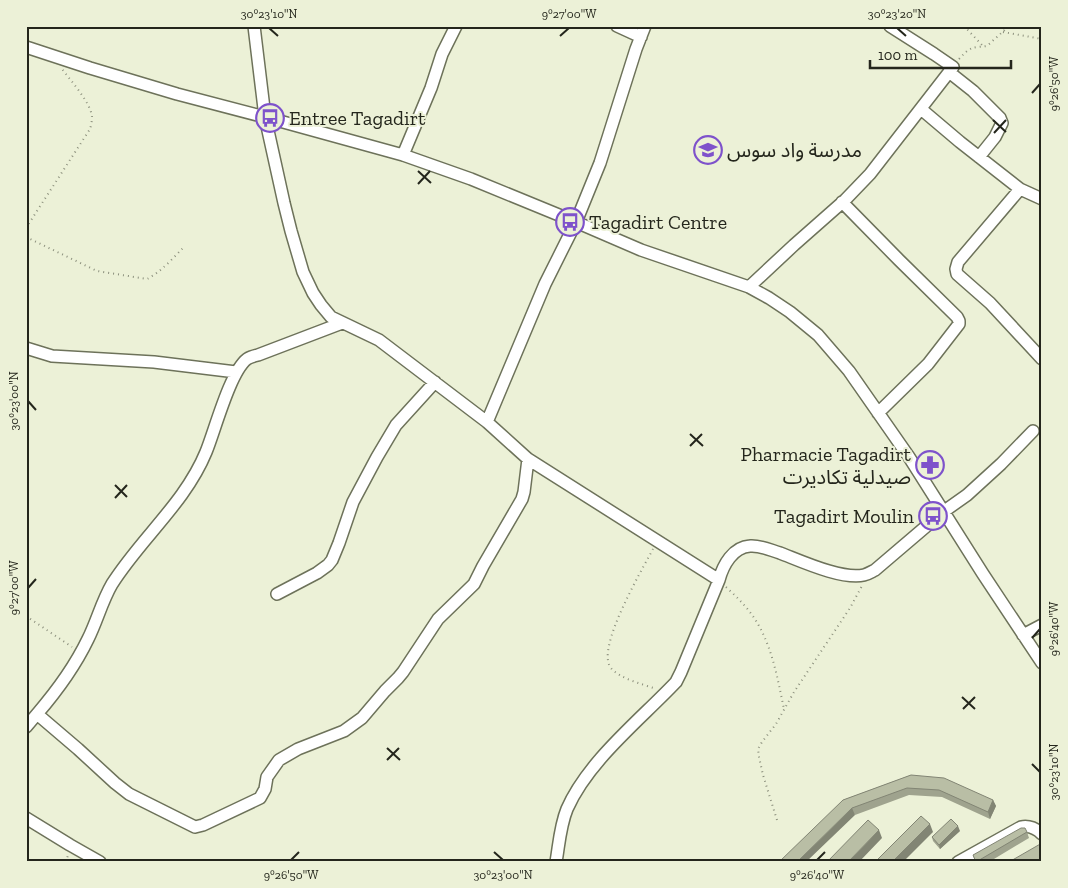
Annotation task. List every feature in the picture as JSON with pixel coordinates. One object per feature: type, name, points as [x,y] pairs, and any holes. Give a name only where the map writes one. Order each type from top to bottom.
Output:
[{"type":"street","points":[[254,26],[265,117],[291,231],[303,272],[313,293],[331,318],[379,340],[487,422],[528,459],[719,580]]},
{"type":"street","points":[[403,155],[431,88],[442,54],[456,26]]},
{"type":"street","points":[[487,422],[546,284],[576,222],[600,163],[636,48],[643,32],[618,26]]},
{"type":"street","points":[[890,26],[934,54],[1000,118],[1002,123],[995,137],[979,157]]},
{"type":"street","points":[[26,47],[177,94],[403,155],[576,222],[640,250],[749,288],[769,298],[818,335],[849,371],[908,456],[1042,663]]},
{"type":"street","points":[[749,288],[870,174],[950,70]]},
{"type":"street","points":[[921,108],[1020,189],[1042,200]]},
{"type":"street","points":[[1020,189],[958,262],[956,269],[957,274],[990,304],[1042,359]]},
{"type":"street","points":[[842,202],[959,320],[959,324],[928,364],[878,412]]},
{"type":"street","points":[[26,727],[81,653],[89,638],[104,598],[112,584],[171,509],[199,467],[236,372],[248,359],[342,324]]},
{"type":"street","points":[[26,348],[52,356],[154,362],[236,372]]},
{"type":"street","points":[[277,594],[317,573],[328,565],[339,543],[353,502],[377,457],[396,425],[435,382]]},
{"type":"street","points":[[556,862],[563,818],[584,778],[624,734],[676,682],[723,567],[734,553],[740,548],[749,546],[769,549],[823,569],[854,575],[865,575],[875,570],[973,490],[1033,431]]},
{"type":"street","points":[[37,714],[129,794],[195,827],[256,800],[261,797],[273,766],[284,756],[344,731],[362,718],[403,672],[438,619],[474,584],[522,499],[528,459]]},
{"type":"street","points":[[1023,635],[1042,625]]},
{"type":"street","points":[[26,818],[100,862]]},
{"type":"street","points":[[958,862],[1024,826],[1033,828],[1042,834]]},
{"type":"path","points":[[964,26],[984,47]]},
{"type":"path","points":[[950,70],[970,48],[990,45],[1009,26]]},
{"type":"path","points":[[1003,32],[1042,39]]},
{"type":"path","points":[[26,228],[90,130],[92,119],[87,102],[51,55]]},
{"type":"path","points":[[26,237],[97,271],[146,279],[184,247]]},
{"type":"path","points":[[658,540],[618,616],[607,656],[608,664],[620,675],[666,692]]},
{"type":"path","points":[[777,820],[763,775],[758,749],[850,608],[865,575]]},
{"type":"path","points":[[719,580],[740,600],[759,626],[773,660],[784,708]]},
{"type":"path","points":[[26,616],[81,653]]},
{"type":"building","points":[[911,775],[944,778],[993,800],[988,812],[939,790],[907,788],[852,808],[797,862],[779,862],[843,800]]},
{"type":"building","points":[[921,816],[930,824],[892,862],[875,862]]},
{"type":"building","points":[[951,819],[958,826],[939,845],[932,837]]},
{"type":"building","points":[[868,820],[879,830],[848,862],[827,862]]},
{"type":"building","points":[[1021,828],[1025,828],[1027,832],[976,862],[973,855]]},
{"type":"building","points":[[1042,843],[1042,861],[1009,862]]},
{"type":"place","name":"Entree Tagadirt","points":[[270,118]]},
{"type":"place","name":"مدرسة واد سوس","points":[[708,150]]},
{"type":"place","name":"Tagadirt Centre","points":[[570,222]]},
{"type":"place","name":"Pharmacie Tagadirt صيدلية تكاديرت","points":[[930,465]]},
{"type":"place","name":"Tagadirt Moulin","points":[[933,516]]}]
